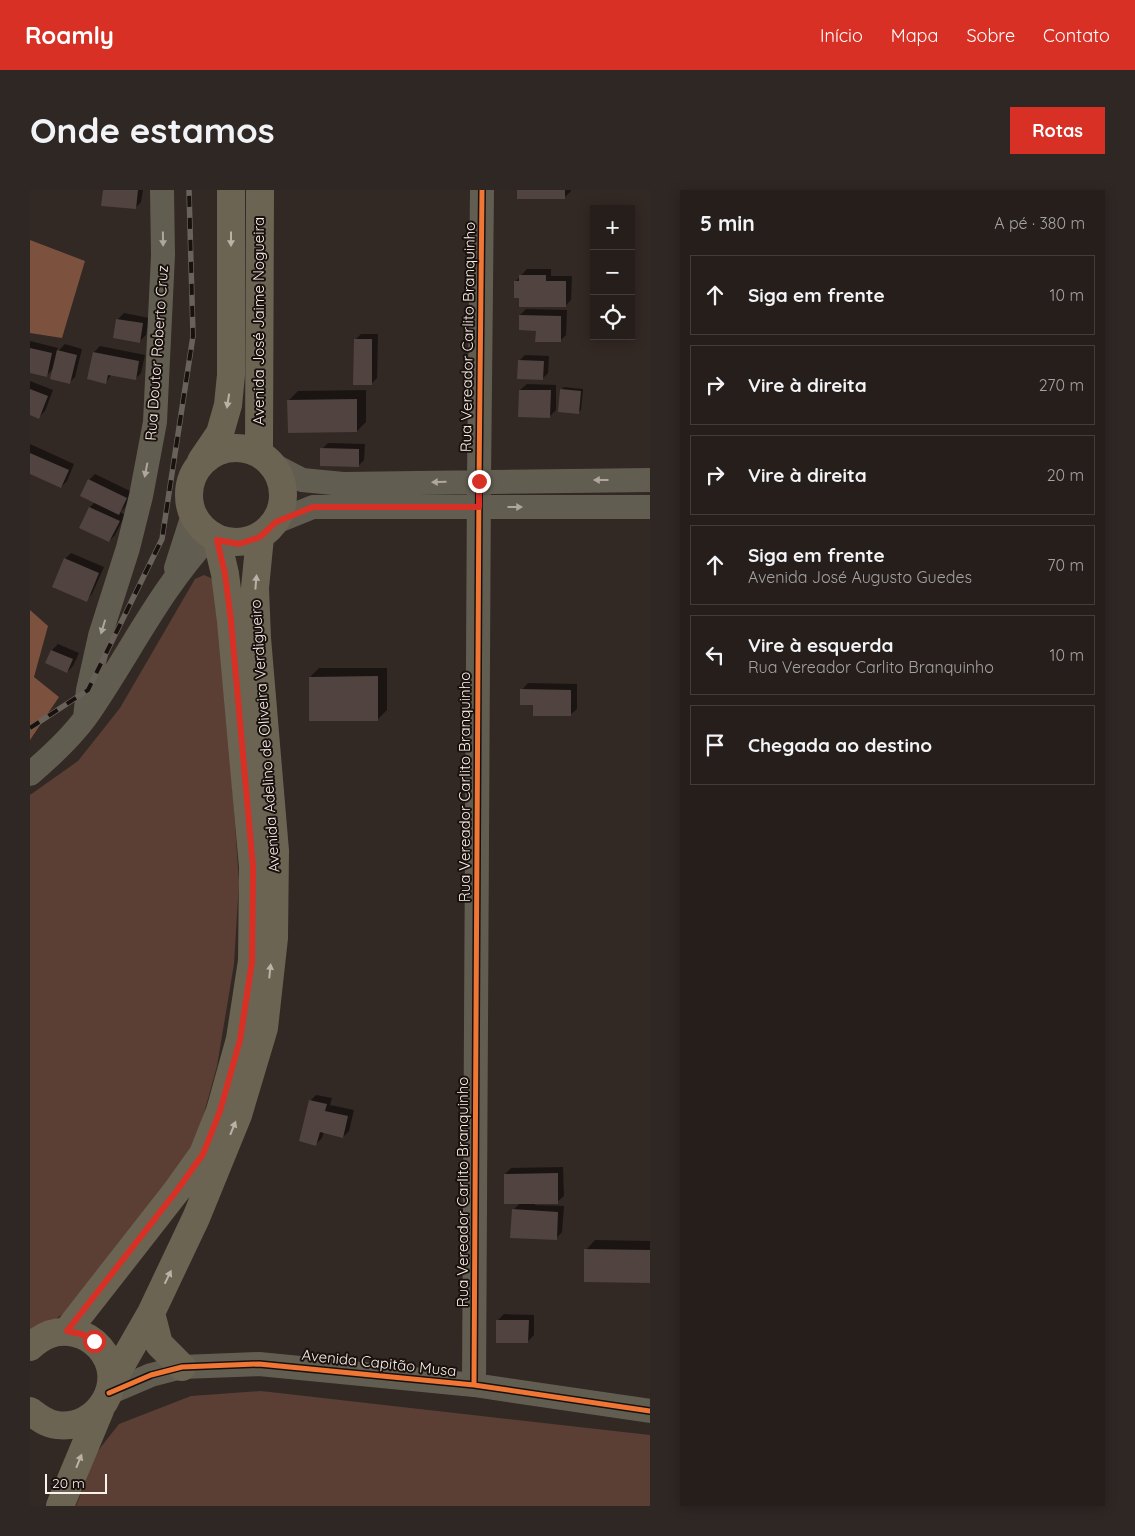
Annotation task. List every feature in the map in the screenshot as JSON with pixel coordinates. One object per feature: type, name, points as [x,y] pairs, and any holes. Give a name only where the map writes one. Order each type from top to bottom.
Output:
[{"type":"main road","name":"Avenida José Jaime Nogueira","points":[[198,465],[220,433],[228,405],[231,375],[231,190]]},
{"type":"main road","name":"Avenida José Jaime Nogueira","points":[[260,190],[267,459]]},
{"type":"main road","points":[[238,447],[267,459],[284,494],[268,530],[239,544],[214,538],[199,527],[189,508],[189,485],[198,465],[216,451],[238,447]]},
{"type":"main road","name":"Avenida Adelino de Oliveira Verdigueiro","points":[[60,1506],[107,1395],[151,1313],[196,1218],[235,1123],[264,1028],[274,938],[275,851],[257,638],[255,588],[268,530]]},
{"type":"main road","name":"Avenida Adelino de Oliveira Verdigueiro","points":[[67,1331],[178,1189],[203,1154],[220,1111],[240,1040],[252,962],[253,867],[231,621],[225,574],[214,538]]},
{"type":"main road","points":[[151,1313],[160,1344],[182,1367]]},
{"type":"main road","points":[[30,1347],[37,1340],[51,1333],[67,1331],[81,1334],[94,1341],[104,1353],[110,1366],[107,1395],[87,1420],[72,1425],[56,1425],[41,1419],[30,1411]]},
{"type":"street","name":"Rua Doutor Roberto Cruz","points":[[85,718],[88,690],[100,636],[128,548],[141,496],[155,422],[163,256],[162,190]]},
{"type":"street","name":"Rua Vereador Carlito Branquinho","points":[[474,1385],[482,190]]},
{"type":"street","points":[[267,459],[302,480],[343,484],[650,480]]},
{"type":"street","points":[[268,530],[313,507],[650,507]]},
{"type":"street","points":[[170,584],[193,515]]},
{"type":"street","points":[[30,774],[53,755],[85,718],[170,584],[196,551],[214,538]]},
{"type":"street","name":"Avenida Capitão Musa","points":[[107,1395],[151,1375],[182,1367],[260,1364],[474,1385],[650,1411]]},
{"type":"shaded area","points":[[30,240],[85,261],[62,338],[30,333]]},
{"type":"shaded area","points":[[204,575],[211,578],[219,595],[239,882],[234,964],[217,1066],[192,1157],[64,1313],[30,1338],[30,795],[78,761],[120,708],[195,579]]},
{"type":"shaded area","points":[[30,610],[48,626],[34,677],[59,697],[30,740]]},
{"type":"shaded area","points":[[261,1391],[650,1435],[650,1506],[76,1506],[97,1452],[119,1424],[191,1396]]},
{"type":"building","points":[[103,190],[138,190],[136,209],[101,206]]},
{"type":"building","points":[[517,190],[565,190],[565,199],[517,199]]},
{"type":"building","points":[[519,275],[546,275],[546,281],[566,281],[566,307],[519,307],[519,298],[514,298],[514,281],[519,281]]},
{"type":"building","points":[[519,315],[561,316],[561,342],[535,342],[536,331],[519,330]]},
{"type":"building","points":[[116,319],[143,323],[140,343],[113,338]]},
{"type":"building","points":[[354,339],[372,339],[372,385],[353,385]]},
{"type":"building","points":[[30,348],[52,353],[47,377],[30,373]]},
{"type":"building","points":[[57,350],[77,355],[70,384],[50,379]]},
{"type":"building","points":[[93,352],[139,361],[136,380],[108,375],[106,384],[87,379]]},
{"type":"building","points":[[518,360],[544,361],[543,380],[517,379]]},
{"type":"building","points":[[30,389],[48,396],[39,419],[30,415]]},
{"type":"building","points":[[560,389],[581,391],[579,414],[558,412]]},
{"type":"building","points":[[519,390],[551,390],[550,418],[518,417]]},
{"type":"building","points":[[357,399],[357,432],[288,433],[287,400]]},
{"type":"building","points":[[320,448],[359,449],[359,467],[320,466]]},
{"type":"building","points":[[30,453],[69,470],[61,488],[30,474]]},
{"type":"building","points":[[88,479],[127,498],[119,515],[80,496]]},
{"type":"building","points":[[89,507],[120,521],[109,542],[79,528]]},
{"type":"building","points":[[64,558],[99,573],[87,602],[52,587]]},
{"type":"building","points":[[51,650],[73,659],[67,673],[45,663]]},
{"type":"building","points":[[378,676],[378,721],[309,721],[309,677]]},
{"type":"building","points":[[520,689],[571,690],[571,716],[533,716],[533,705],[520,705]]},
{"type":"building","points":[[309,1100],[327,1104],[325,1111],[348,1116],[343,1138],[320,1132],[316,1146],[299,1141]]},
{"type":"building","points":[[558,1173],[558,1204],[504,1204],[504,1174]]},
{"type":"building","points":[[512,1209],[558,1212],[557,1240],[510,1238]]},
{"type":"building","points":[[584,1249],[650,1250],[650,1283],[584,1282]]},
{"type":"building","points":[[496,1320],[529,1320],[528,1343],[496,1343]]},
{"type":"railway","points":[[30,728],[88,690],[162,539],[193,336],[189,190]]},
{"type":"cycle path","points":[[474,1385],[482,190]]},
{"type":"cycle path","points":[[109,1393],[151,1375],[182,1367],[259,1364],[474,1385],[650,1411]]},
{"type":"route","points":[[94,1341],[81,1334],[67,1331],[178,1189],[203,1154],[220,1111],[240,1040],[252,962],[253,867],[231,621],[225,574],[217,540],[239,544],[260,537],[276,522],[313,507],[479,507],[479,481]]}]
